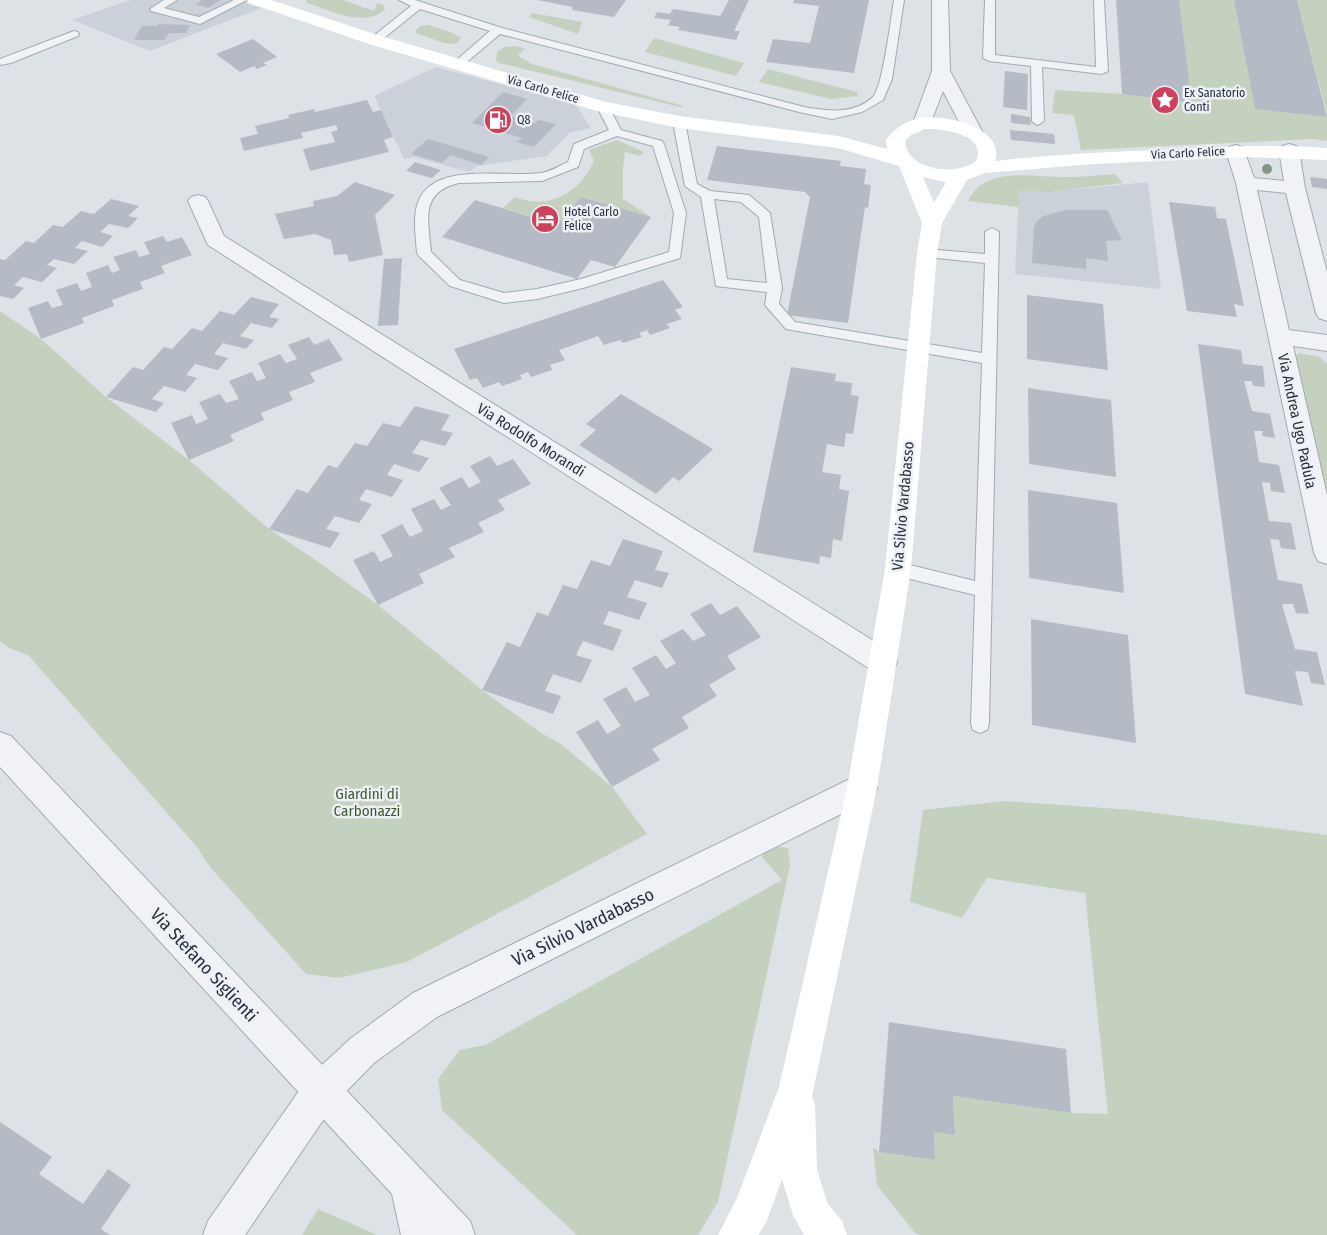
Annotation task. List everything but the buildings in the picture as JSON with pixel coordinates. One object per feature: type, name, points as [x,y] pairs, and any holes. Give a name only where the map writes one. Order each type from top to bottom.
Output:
[{"type":"main road","name":"Via Carlo Felice","points":[[255,0],[457,65],[603,107],[680,122],[839,142],[905,162]]},
{"type":"main road","points":[[905,162],[933,175],[959,176],[980,168],[986,161],[988,152],[979,138],[963,128],[949,124],[912,126],[898,136],[895,144],[896,152],[905,162],[932,224]]},
{"type":"main road","name":"Via Carlo Felice","points":[[839,142],[898,136]]},
{"type":"main road","name":"Via Carlo Felice","points":[[979,138],[1050,160]]},
{"type":"main road","name":"Via Carlo Felice","points":[[980,168],[1050,160],[1236,151],[1289,150],[1327,154]]},
{"type":"main road","name":"Via Silvio Vardabasso","points":[[737,1235],[752,1209],[797,1087],[862,788],[898,569],[927,253],[932,224],[959,176]]},
{"type":"main road","name":"Via Silvio Vardabasso","points":[[797,1087],[798,1170],[812,1215],[828,1235]]},
{"type":"street","points":[[922,124],[941,71],[940,0]]},
{"type":"street","points":[[941,71],[979,138]]},
{"type":"street","points":[[1289,150],[1295,188],[1327,314]]},
{"type":"street","name":"Via Andrea Ugo Padula","points":[[1236,151],[1246,183],[1278,336],[1321,506],[1327,553]]},
{"type":"street","points":[[1246,183],[1295,188]]},
{"type":"street","name":"Via Rodolfo Morandi","points":[[198,201],[215,240],[883,662]]},
{"type":"street","name":"Via Andrea Ugo Padula","points":[[1278,336],[1327,342]]},
{"type":"street","name":"Via Stefano Siglienti","points":[[0,746],[456,1235]]},
{"type":"street","name":"Via Silvio Vardabasso","points":[[222,1235],[321,1091],[362,1051],[425,1005],[862,788]]},
{"type":"street","name":"Via Stefano Siglienti","points":[[408,1184],[420,1235]]},
{"type":"lane","points":[[172,0],[155,9],[200,21],[242,0]]},
{"type":"lane","points":[[404,0],[498,30],[740,95],[832,115],[858,110],[879,98],[886,79],[899,0]]},
{"type":"lane","points":[[990,0],[989,58],[1102,71],[1099,0]]},
{"type":"lane","points":[[376,40],[418,5]]},
{"type":"lane","points":[[457,65],[498,30]]},
{"type":"lane","points":[[0,62],[7,61],[74,34]]},
{"type":"lane","points":[[1036,63],[1038,121]]},
{"type":"lane","points":[[603,107],[616,132],[658,144],[680,213],[675,255],[583,283],[537,294],[504,298],[455,284],[424,253],[423,222],[425,199],[433,186],[453,178],[544,177],[574,164],[578,147],[616,132]]},
{"type":"lane","points":[[680,122],[691,186],[707,195],[745,198],[765,216],[775,288],[772,305],[791,326],[988,359]]},
{"type":"lane","points":[[707,195],[721,284],[775,288]]},
{"type":"lane","points":[[980,724],[992,232]]},
{"type":"lane","points":[[927,253],[992,260]]},
{"type":"lane","points":[[898,569],[984,590]]},
{"type":"shaded area","points":[[130,0],[236,0],[261,8],[150,51],[72,20]]},
{"type":"shaded area","points":[[436,67],[575,104],[591,128],[569,133],[547,156],[477,166],[469,172],[414,157],[404,159],[374,96]]},
{"type":"shaded area","points":[[1148,182],[1161,289],[1015,274],[1019,191],[1049,192]]},
{"type":"green space","points":[[306,0],[343,0],[374,11],[377,3],[383,5],[385,9],[377,15],[358,18],[326,10],[307,3]]},
{"type":"green space","points":[[1179,0],[1234,0],[1255,108],[1327,117],[1327,141],[1313,139],[1081,150],[1074,115],[1052,113],[1055,90],[1122,94],[1192,103]]},
{"type":"green space","points":[[1297,0],[1327,0],[1327,114]]},
{"type":"green space","points":[[532,13],[582,22],[578,34],[529,17]]},
{"type":"green space","points":[[429,25],[453,33],[461,38],[456,44],[444,43],[416,33],[420,26]]},
{"type":"green space","points":[[654,38],[744,63],[736,76],[645,52]]},
{"type":"green space","points":[[504,47],[525,48],[518,56],[532,64],[680,105],[684,108],[499,63],[496,60],[497,52]]},
{"type":"green space","points":[[768,69],[857,92],[858,96],[831,99],[759,82]]},
{"type":"green space","points":[[617,140],[644,152],[640,156],[625,152],[623,199],[651,217],[581,197],[558,225],[503,208],[515,197],[540,202],[562,196],[581,182],[588,172],[594,161],[589,150]]},
{"type":"green space","points":[[1115,174],[1123,183],[1049,192],[1019,191],[1019,207],[968,201],[976,189],[999,177],[1026,175],[1074,177]]},
{"type":"green space","name":"Giardini di Carbonazzi","points":[[0,311],[41,339],[106,397],[189,460],[269,529],[378,605],[482,690],[541,733],[561,744],[612,787],[647,834],[407,962],[339,978],[306,974],[210,867],[197,847],[29,656],[6,646],[0,641]]},
{"type":"green space","points":[[1299,353],[1320,357],[1327,364],[1327,495],[1321,489],[1295,357]]},
{"type":"green space","points":[[1005,801],[1132,810],[1327,835],[1327,1235],[920,1235],[914,1232],[877,1185],[873,1147],[879,1152],[935,1160],[934,1132],[955,1135],[953,1096],[1071,1113],[1108,1114],[1085,893],[987,878],[962,918],[910,902],[923,810]]},
{"type":"green space","points":[[769,845],[788,848],[790,865],[718,1202],[698,1235],[577,1235],[442,1110],[438,1079],[460,1050],[485,1045],[782,880],[762,857]]},
{"type":"green space","points":[[318,1209],[375,1234],[375,1235],[302,1235]]},
{"type":"place","name":"Ex Sanatorio Conti","points":[[1165,100]]},
{"type":"place","name":"Q8","points":[[498,120]]},
{"type":"place","name":"Hotel Carlo Felice","points":[[545,219]]}]
